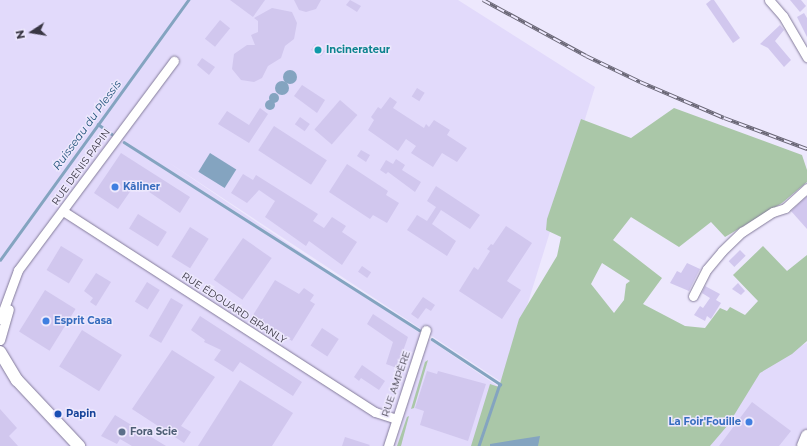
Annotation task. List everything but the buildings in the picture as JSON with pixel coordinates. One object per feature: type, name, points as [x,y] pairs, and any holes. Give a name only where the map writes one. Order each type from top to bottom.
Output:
[{"type":"main road","points":[[0,352],[18,380]]},
{"type":"main road","points":[[0,366],[18,380],[79,446]]},
{"type":"street","points":[[769,0],[783,16],[807,57]]},
{"type":"street","name":"RUE DENIS PAPIN","points":[[0,318],[18,270],[174,61]]},
{"type":"street","points":[[693,296],[707,269],[733,241],[773,212],[785,208],[807,188]]},
{"type":"street","name":"RUE ÉDOUARD BRANLY","points":[[63,211],[375,412],[396,419]]},
{"type":"street","name":"RUE DENIS PAPIN","points":[[0,340],[9,311],[10,288]]},
{"type":"street","name":"RUE AMPÈRE","points":[[388,446],[426,330]]},
{"type":"shaded area","points":[[0,0],[458,0],[595,87],[503,383],[168,162],[502,389],[485,446],[0,446]]},
{"type":"shaded area","points":[[807,343],[807,446],[698,446],[758,367]]},
{"type":"green space","points":[[674,108],[802,155],[807,170],[807,182],[782,203],[725,237],[711,222],[679,247],[631,217],[613,240],[662,278],[643,304],[685,326],[705,328],[720,308],[727,311],[730,307],[745,315],[758,301],[733,275],[763,246],[787,271],[807,255],[807,341],[792,354],[760,373],[728,425],[710,446],[471,446],[490,384],[499,387],[519,319],[557,256],[561,237],[546,230],[547,219],[581,119],[631,138]],"holes":[[[602,263],[630,281],[626,284],[624,300],[614,313],[591,284]]]},
{"type":"green space","points":[[428,360],[414,408],[411,409],[425,362]]},
{"type":"green space","points":[[409,416],[401,446],[397,446],[407,417]]},
{"type":"water","points":[[290,70],[295,72],[297,77],[295,82],[290,84],[285,82],[283,77],[285,72]]},
{"type":"water","points":[[282,81],[287,83],[289,88],[287,93],[282,95],[277,93],[275,88],[277,83]]},
{"type":"water","points":[[274,93],[279,98],[274,103],[269,98]]},
{"type":"water","points":[[268,100],[272,100],[275,105],[272,110],[268,110],[265,107],[265,103]]},
{"type":"water","points":[[210,153],[236,169],[225,188],[198,172]]},
{"type":"water","points":[[540,436],[538,446],[490,446],[490,444]]},
{"type":"waterway","name":"Ruisseau du Plessis","points":[[0,260],[188,0]]},
{"type":"waterway","points":[[98,124],[112,134]]},
{"type":"waterway","points":[[124,142],[419,330]]},
{"type":"waterway","points":[[432,339],[500,384],[479,446]]},
{"type":"railway","points":[[483,0],[586,56],[640,82],[724,118],[807,149]]},
{"type":"place","name":"Incinerateur","points":[[318,50]]},
{"type":"place","name":"Kâliner","points":[[115,187]]},
{"type":"place","name":"Esprit Casa","points":[[46,321]]},
{"type":"place","name":"Papin","points":[[58,414]]},
{"type":"place","name":"La Foir'Fouille","points":[[749,422]]},
{"type":"place","name":"Fora Scie","points":[[122,432]]}]
